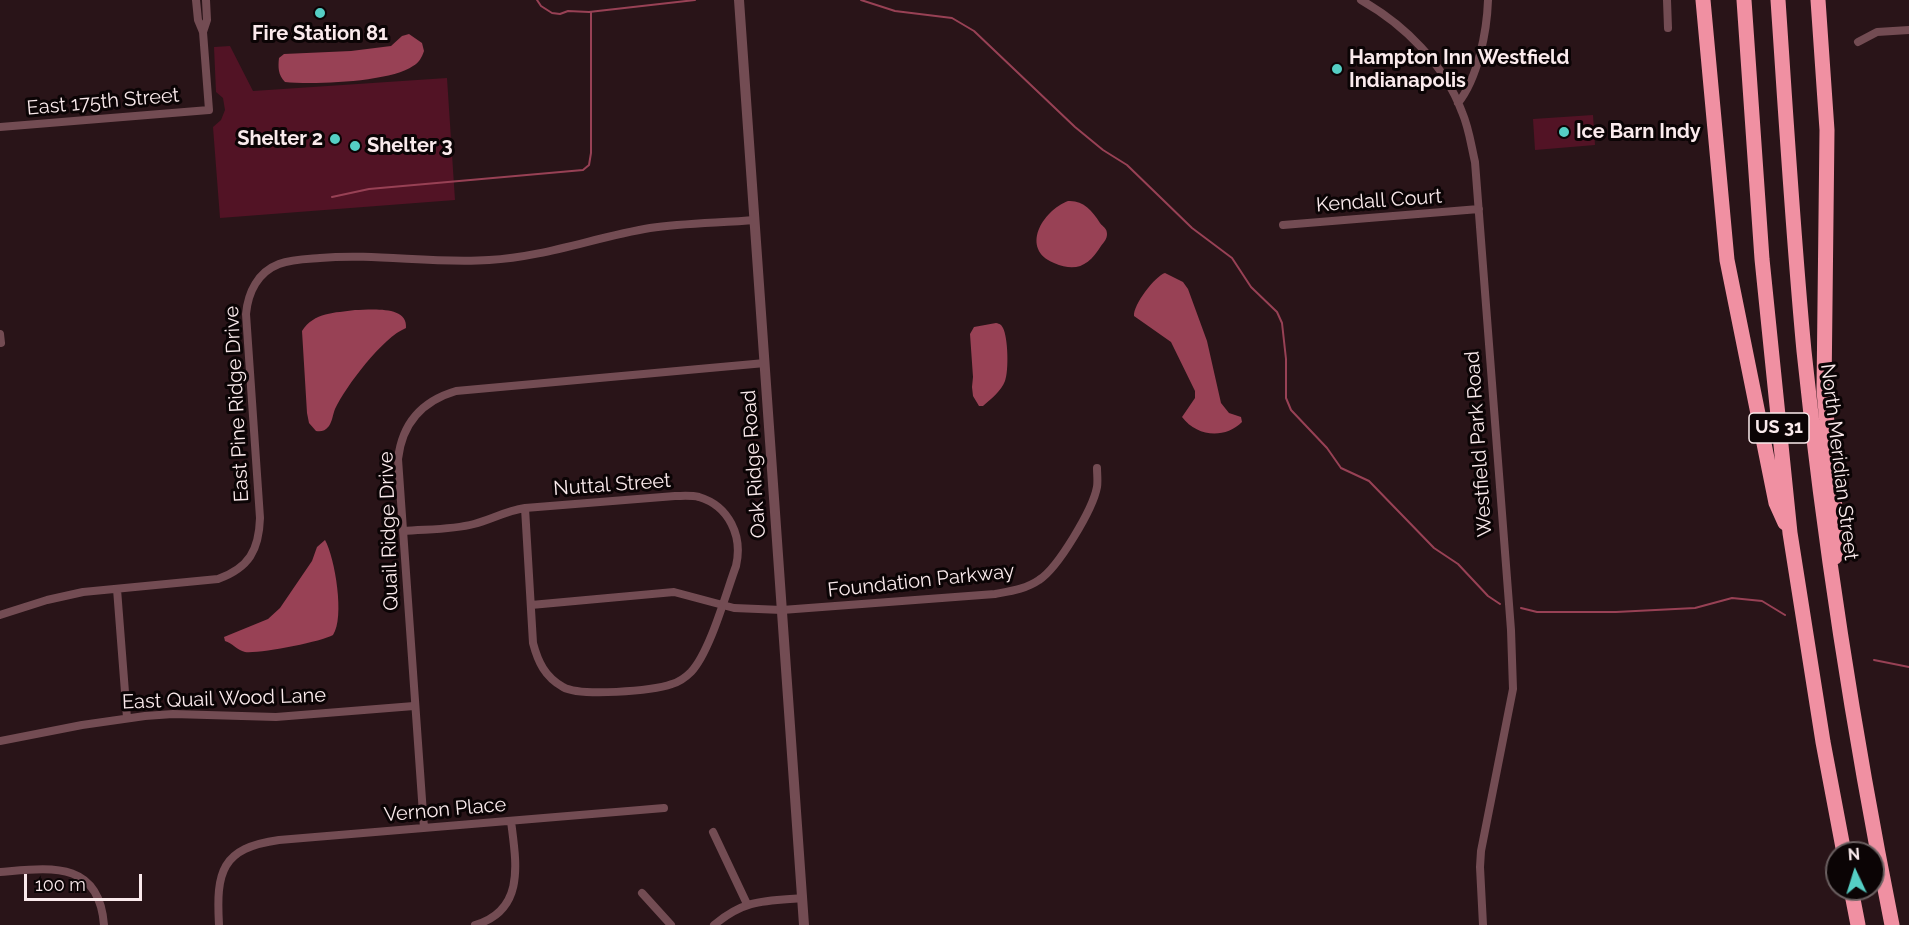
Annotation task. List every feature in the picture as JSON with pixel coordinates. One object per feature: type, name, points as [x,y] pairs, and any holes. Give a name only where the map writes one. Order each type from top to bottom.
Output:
[{"type":"highway","points":[[1703,0],[1727,261],[1776,503],[1790,533]]},
{"type":"highway","name":"US 31","points":[[1744,0],[1762,259],[1790,533],[1823,742],[1842,841]]},
{"type":"highway","name":"North Meridian Street","points":[[1778,0],[1804,349],[1832,572],[1856,737],[1892,925]]},
{"type":"highway","points":[[1818,0],[1827,130],[1824,391],[1838,540],[1832,572]]},
{"type":"highway","points":[[1853,901],[1858,925]]},
{"type":"street","points":[[196,0],[202,32]]},
{"type":"street","points":[[202,32],[207,20],[206,0]]},
{"type":"street","name":"Oak Ridge Road","points":[[739,0],[804,925]]},
{"type":"street","name":"Westfield Park Road","points":[[1361,0],[1389,17],[1413,38],[1434,64],[1458,103],[1467,127],[1473,154],[1479,209],[1513,689],[1481,850],[1483,925]]},
{"type":"street","points":[[1458,103],[1465,95],[1475,68],[1487,23],[1488,0]]},
{"type":"street","points":[[1667,0],[1668,28]]},
{"type":"street","points":[[1858,42],[1877,32],[1909,30]]},
{"type":"street","name":"East 175th Street","points":[[0,127],[209,110],[202,32]]},
{"type":"street","name":"Kendall Court","points":[[1283,225],[1479,209]]},
{"type":"street","name":"East Pine Ridge Drive","points":[[0,615],[64,596],[218,579],[232,574],[243,566],[257,544],[260,518],[247,301],[251,289],[269,269],[293,260],[346,255],[489,260],[532,255],[652,228],[755,220]]},
{"type":"street","points":[[0,334],[0,343]]},
{"type":"street","name":"Quail Ridge Drive","points":[[424,828],[398,459],[406,428],[417,412],[425,404],[444,394],[456,391],[765,363]]},
{"type":"street","name":"Foundation Parkway","points":[[531,605],[667,592],[681,593],[743,609],[782,610],[995,594],[1020,590],[1047,575],[1061,555],[1089,509],[1097,486],[1097,468]]},
{"type":"street","name":"Nuttal Street","points":[[403,531],[477,524],[504,512],[525,508],[675,496],[695,496],[709,502],[725,514],[737,536],[736,562],[703,657],[685,677],[672,684],[659,687],[588,693],[564,688],[554,682],[542,669],[533,642],[525,508]]},
{"type":"street","points":[[117,589],[127,718]]},
{"type":"street","name":"East Quail Wood Lane","points":[[0,741],[127,718],[173,714],[276,717],[414,706]]},
{"type":"street","name":"Vernon Place","points":[[219,925],[218,890],[228,861],[245,849],[265,842],[664,808]]},
{"type":"street","points":[[475,925],[498,914],[511,894],[516,874],[511,821]]},
{"type":"street","points":[[713,832],[747,904]]},
{"type":"street","points":[[0,872],[45,868],[67,871],[90,885],[102,910],[104,925]]},
{"type":"street","points":[[642,893],[671,925]]},
{"type":"street","points":[[714,925],[747,904],[802,898]]},
{"type":"shaded area","points":[[409,34],[422,43],[424,51],[421,58],[413,66],[388,76],[314,83],[285,82],[280,74],[279,58],[284,54],[351,51],[391,46],[402,36]]},
{"type":"shaded area","points":[[230,46],[253,91],[447,78],[455,200],[220,218],[213,127],[221,120],[225,110],[223,98],[216,92],[214,47]]},
{"type":"shaded area","name":"Ice Barn Indy","points":[[1593,115],[1595,145],[1535,150],[1533,119]]},
{"type":"shaded area","points":[[1068,201],[1078,202],[1087,207],[1107,232],[1105,240],[1092,258],[1076,267],[1054,263],[1044,257],[1038,249],[1038,231],[1043,221],[1050,213]]},
{"type":"shaded area","points":[[1165,273],[1183,282],[1188,289],[1207,341],[1221,403],[1229,413],[1241,417],[1242,422],[1228,431],[1203,432],[1188,424],[1182,417],[1195,398],[1195,391],[1171,342],[1134,316],[1137,305],[1145,292],[1156,279]]},
{"type":"shaded area","points":[[355,310],[395,312],[401,315],[406,328],[387,341],[366,363],[340,399],[329,426],[323,431],[316,431],[309,423],[307,413],[302,331],[319,317]]},
{"type":"shaded area","points":[[1000,324],[1005,332],[1006,376],[996,395],[983,406],[979,406],[973,396],[970,334],[974,327]]},
{"type":"shaded area","points":[[325,540],[332,560],[337,588],[338,616],[337,627],[333,635],[303,644],[252,652],[242,651],[225,641],[224,637],[268,619],[280,608],[312,561],[317,547]]},
{"type":"waterway","points":[[537,0],[541,6],[552,13],[560,14],[568,11],[589,12],[695,0]]},
{"type":"waterway","points":[[861,0],[895,11],[952,18],[974,31],[1075,127],[1103,150],[1127,165],[1192,228],[1232,258],[1251,287],[1277,312],[1282,323],[1286,359],[1286,398],[1291,410],[1327,448],[1341,468],[1369,481],[1434,548],[1458,564],[1488,596],[1500,604]]},
{"type":"waterway","points":[[332,197],[369,189],[583,170],[589,165],[591,153],[591,12]]},
{"type":"waterway","points":[[1521,608],[1537,612],[1616,612],[1695,608],[1732,598],[1762,601],[1785,615]]},
{"type":"waterway","points":[[1874,660],[1909,667]]},
{"type":"place","name":"Fire Station 81","points":[[320,13]]},
{"type":"place","name":"Hampton Inn Westfield Indianapolis","points":[[1337,69]]},
{"type":"place","name":"Ice Barn Indy","points":[[1564,132]]},
{"type":"place","name":"Shelter 2","points":[[335,139]]},
{"type":"place","name":"Shelter 3","points":[[355,146]]}]
